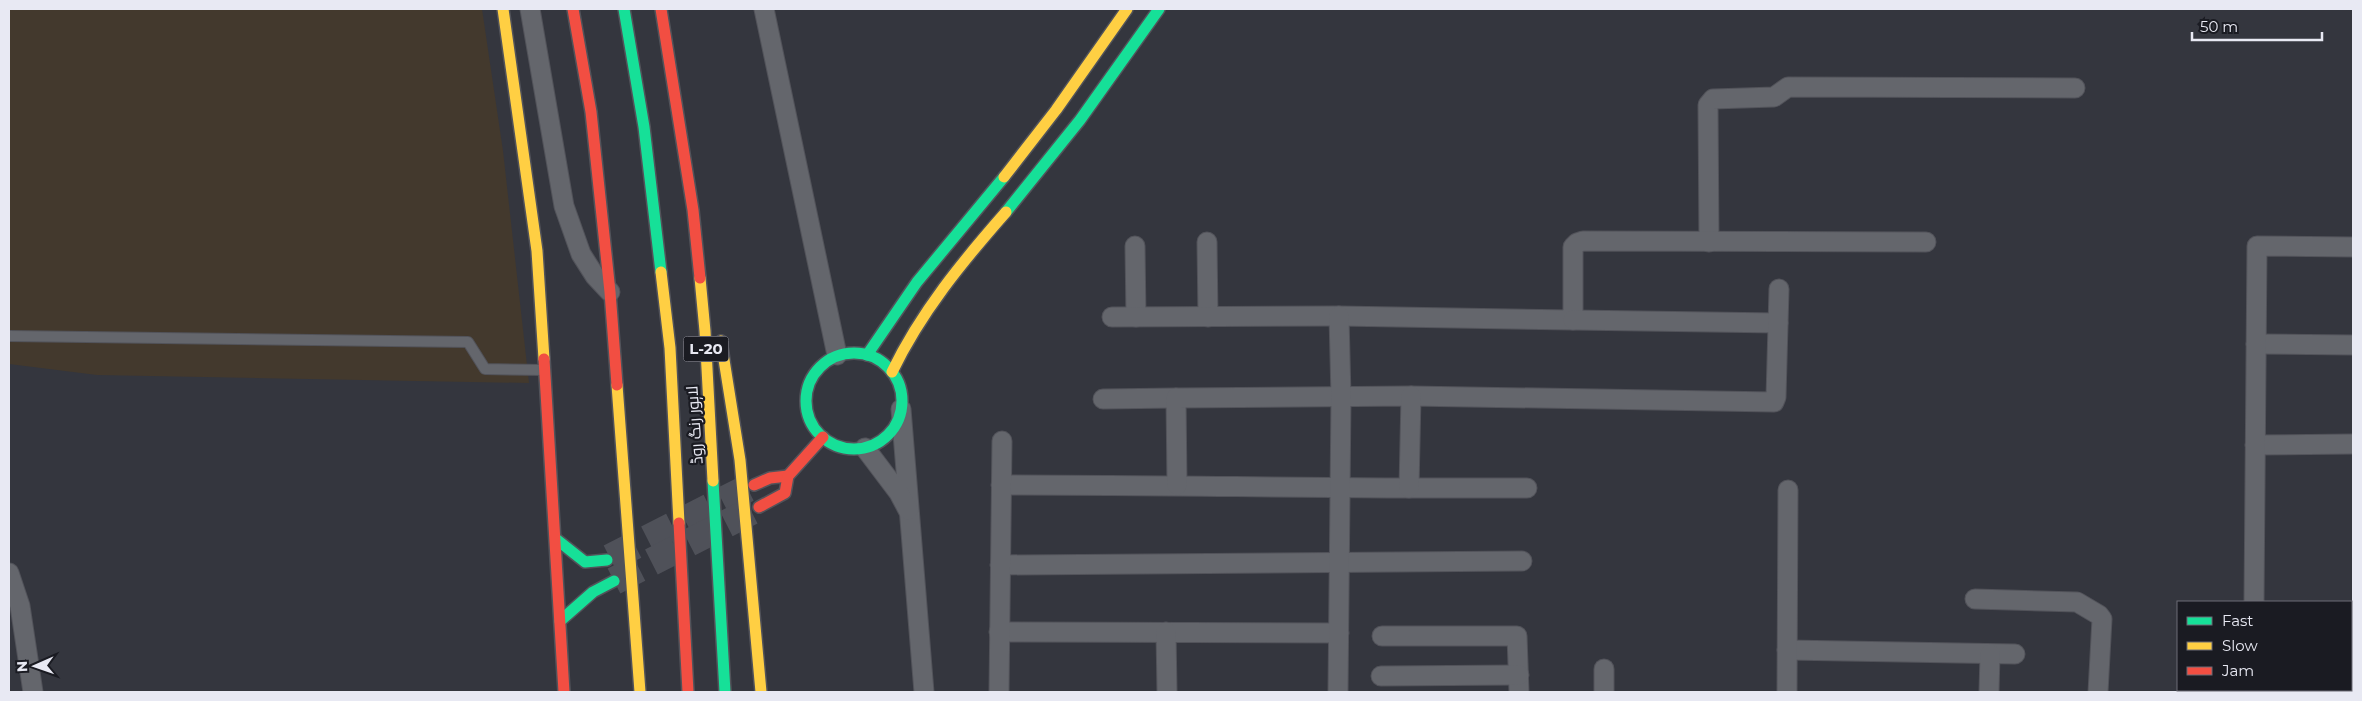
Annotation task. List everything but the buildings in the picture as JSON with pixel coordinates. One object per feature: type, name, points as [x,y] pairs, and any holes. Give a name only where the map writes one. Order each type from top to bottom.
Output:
[{"type":"main road","points":[[503,9],[537,251],[564,692]]},
{"type":"main road","points":[[573,9],[591,112],[610,292],[640,692]]},
{"type":"main road","name":"لاہور رنگ روڈ","points":[[624,9],[644,127],[670,348],[688,692]]},
{"type":"main road","name":"لاہور رنگ روڈ","points":[[660,9],[693,210],[706,350],[725,692]]},
{"type":"main road","points":[[867,355],[898,306],[1012,168],[1127,9]]},
{"type":"main road","points":[[892,372],[906,340],[920,320],[962,264],[1052,156],[1159,9]]},
{"type":"main road","points":[[693,210],[712,289]]},
{"type":"main road","points":[[719,327],[740,460],[761,692]]},
{"type":"main road","points":[[847,353],[867,355],[881,361],[892,372],[899,385],[901,409],[896,422],[888,434],[877,443],[865,448],[842,448],[823,437],[815,429],[808,416],[806,402],[808,387],[814,373],[824,362],[838,355],[847,353]]},
{"type":"main road","points":[[759,507],[785,493],[788,476],[823,437]]},
{"type":"main road","points":[[754,485],[770,478],[788,476]]},
{"type":"main road","points":[[556,539],[585,562],[593,592]]},
{"type":"main road","points":[[585,562],[606,560]]},
{"type":"main road","points":[[560,621],[593,592],[614,581]]},
{"type":"main road","points":[[751,596],[772,692]]},
{"type":"street","points":[[530,9],[564,206],[581,254],[595,276],[610,292]]},
{"type":"street","points":[[764,9],[838,355]]},
{"type":"street","points":[[1709,242],[1708,105],[1712,99],[1774,97],[1788,87],[2075,88]]},
{"type":"street","points":[[1206,242],[1208,317]]},
{"type":"street","points":[[1573,320],[1574,248],[1577,243],[1926,242]]},
{"type":"street","points":[[1135,246],[1136,317]]},
{"type":"street","points":[[2254,601],[2257,246],[2353,247]]},
{"type":"street","points":[[1103,399],[1411,396],[1774,402],[1776,397],[1779,289]]},
{"type":"street","points":[[1338,692],[1341,563],[1339,316]]},
{"type":"street","points":[[1112,317],[1339,316],[1778,323]]},
{"type":"street","points":[[2256,344],[2353,345]]},
{"type":"street","points":[[1409,488],[1411,396]]},
{"type":"street","points":[[1176,398],[1177,484]]},
{"type":"street","points":[[901,409],[924,692]]},
{"type":"street","points":[[999,692],[1002,441]]},
{"type":"street","points":[[2255,445],[2353,444]]},
{"type":"street","points":[[865,448],[899,493],[910,513]]},
{"type":"street","points":[[1001,484],[1527,488]]},
{"type":"street","points":[[1787,692],[1788,490]]},
{"type":"street","points":[[1000,565],[1522,561]]},
{"type":"street","points":[[9,573],[20,606],[32,692]]},
{"type":"street","points":[[1975,599],[2077,602],[2099,615],[2102,620],[2098,692]]},
{"type":"street","points":[[999,632],[1339,633]]},
{"type":"street","points":[[1166,632],[1167,692]]},
{"type":"street","points":[[1381,676],[1519,683],[1517,636],[1382,636]]},
{"type":"street","points":[[1787,650],[2015,654]]},
{"type":"street","points":[[1989,692],[1990,654]]},
{"type":"street","points":[[1604,669],[1604,692]]},
{"type":"lane","points":[[9,336],[468,342],[485,369],[545,370]]},
{"type":"shaded area","points":[[9,9],[482,9],[503,151],[529,383],[97,375],[9,364]]},
{"type":"tunnel","points":[[610,558],[754,485]]},
{"type":"tunnel","points":[[614,581],[759,507]]},
{"type":"traffic: fast","points":[[624,9],[644,127],[661,272]]},
{"type":"traffic: fast","points":[[1006,212],[1080,120],[1159,9]]},
{"type":"traffic: fast","points":[[867,355],[917,282],[1004,177]]},
{"type":"traffic: fast","points":[[854,353],[872,357],[888,367],[898,383],[902,401],[898,419],[888,435],[872,445],[854,449],[836,445],[820,435],[810,419],[806,401],[810,383],[820,367],[836,357],[854,353]]},
{"type":"traffic: fast","points":[[713,481],[725,692]]},
{"type":"traffic: fast","points":[[556,539],[585,562],[607,560]]},
{"type":"traffic: fast","points":[[560,621],[593,592],[614,581]]},
{"type":"traffic: slow","points":[[503,9],[537,251],[544,359]]},
{"type":"traffic: slow","points":[[1004,177],[1056,110],[1127,9]]},
{"type":"traffic: slow","points":[[892,372],[903,350],[943,288],[1006,212]]},
{"type":"traffic: slow","points":[[661,272],[670,348],[679,523]]},
{"type":"traffic: slow","points":[[700,278],[705,331],[713,481]]},
{"type":"traffic: slow","points":[[721,341],[740,460],[761,692]]},
{"type":"traffic: slow","points":[[617,385],[640,692]]},
{"type":"traffic: jam","points":[[573,9],[591,112],[610,292],[617,385]]},
{"type":"traffic: jam","points":[[661,9],[693,210],[700,278]]},
{"type":"traffic: jam","points":[[544,359],[564,692]]},
{"type":"traffic: jam","points":[[759,507],[785,493],[788,476],[823,437]]},
{"type":"traffic: jam","points":[[754,485],[770,478],[788,476]]},
{"type":"traffic: jam","points":[[679,523],[688,692]]}]
